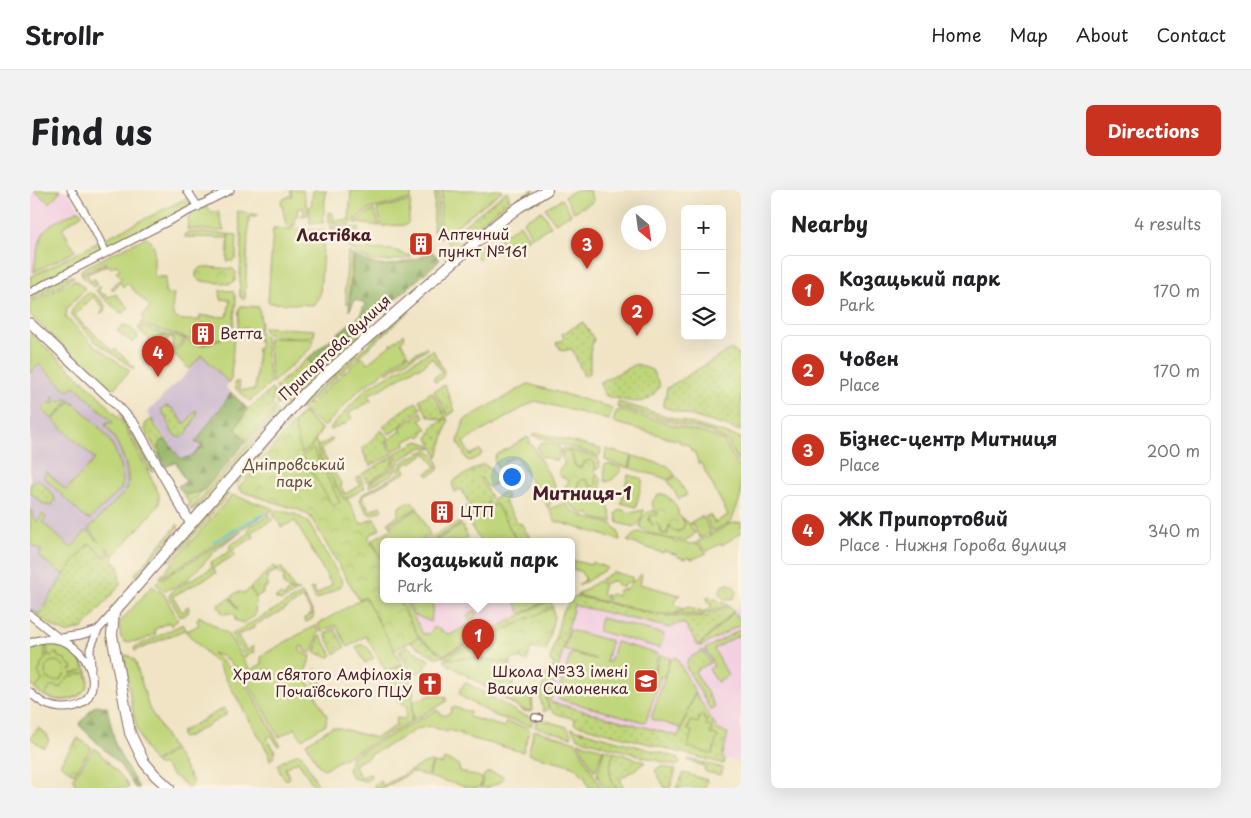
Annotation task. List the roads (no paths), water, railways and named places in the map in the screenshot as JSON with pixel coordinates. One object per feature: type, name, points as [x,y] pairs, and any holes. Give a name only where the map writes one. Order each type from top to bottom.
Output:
[{"type":"main road","name":"Припортова вулиця","points":[[114,612],[294,405],[327,373],[508,214],[547,190]]},
{"type":"main road","points":[[114,612],[112,636],[130,734],[139,754],[148,767],[169,788]]},
{"type":"street","points":[[71,190],[92,223],[106,253]]},
{"type":"street","points":[[187,190],[198,207]]},
{"type":"street","points":[[30,294],[39,287],[230,190]]},
{"type":"street","points":[[30,323],[111,399],[134,424],[191,524]]},
{"type":"street","name":"Припортова вулиця","points":[[98,630],[114,612]]},
{"type":"street","points":[[30,616],[56,639],[66,642],[81,652],[91,670]]},
{"type":"street","points":[[30,643],[41,639],[81,636],[98,630]]},
{"type":"street","points":[[30,692],[49,706],[73,708],[82,702],[90,693],[93,684],[90,650],[98,630]]},
{"type":"waterway","points":[[214,542],[264,515]]},
{"type":"place","name":"Аптечний пункт №161","points":[[421,244]]},
{"type":"place","name":"Бізнес-центр Митниця","points":[[587,269]]},
{"type":"place","name":"Ветта","points":[[203,334]]},
{"type":"place","name":"Човен","points":[[637,336]]},
{"type":"place","name":"ЖК Припортовий","points":[[158,377]]},
{"type":"place","name":"ЦТП","points":[[442,512]]},
{"type":"place","name":"Козацький парк","points":[[478,660]]},
{"type":"place","name":"Школа №33 імені Василя Симоненка","points":[[646,681]]},
{"type":"place","name":"Храм святого Амфілохія Почаївського ПЦУ","points":[[430,684]]},
{"type":"district","name":"Ластівка","points":[[334,235]]},
{"type":"district","name":"Митниця-1","points":[[582,494]]},
{"type":"park label","name":"Дніпровський парк","points":[[294,474]]}]
